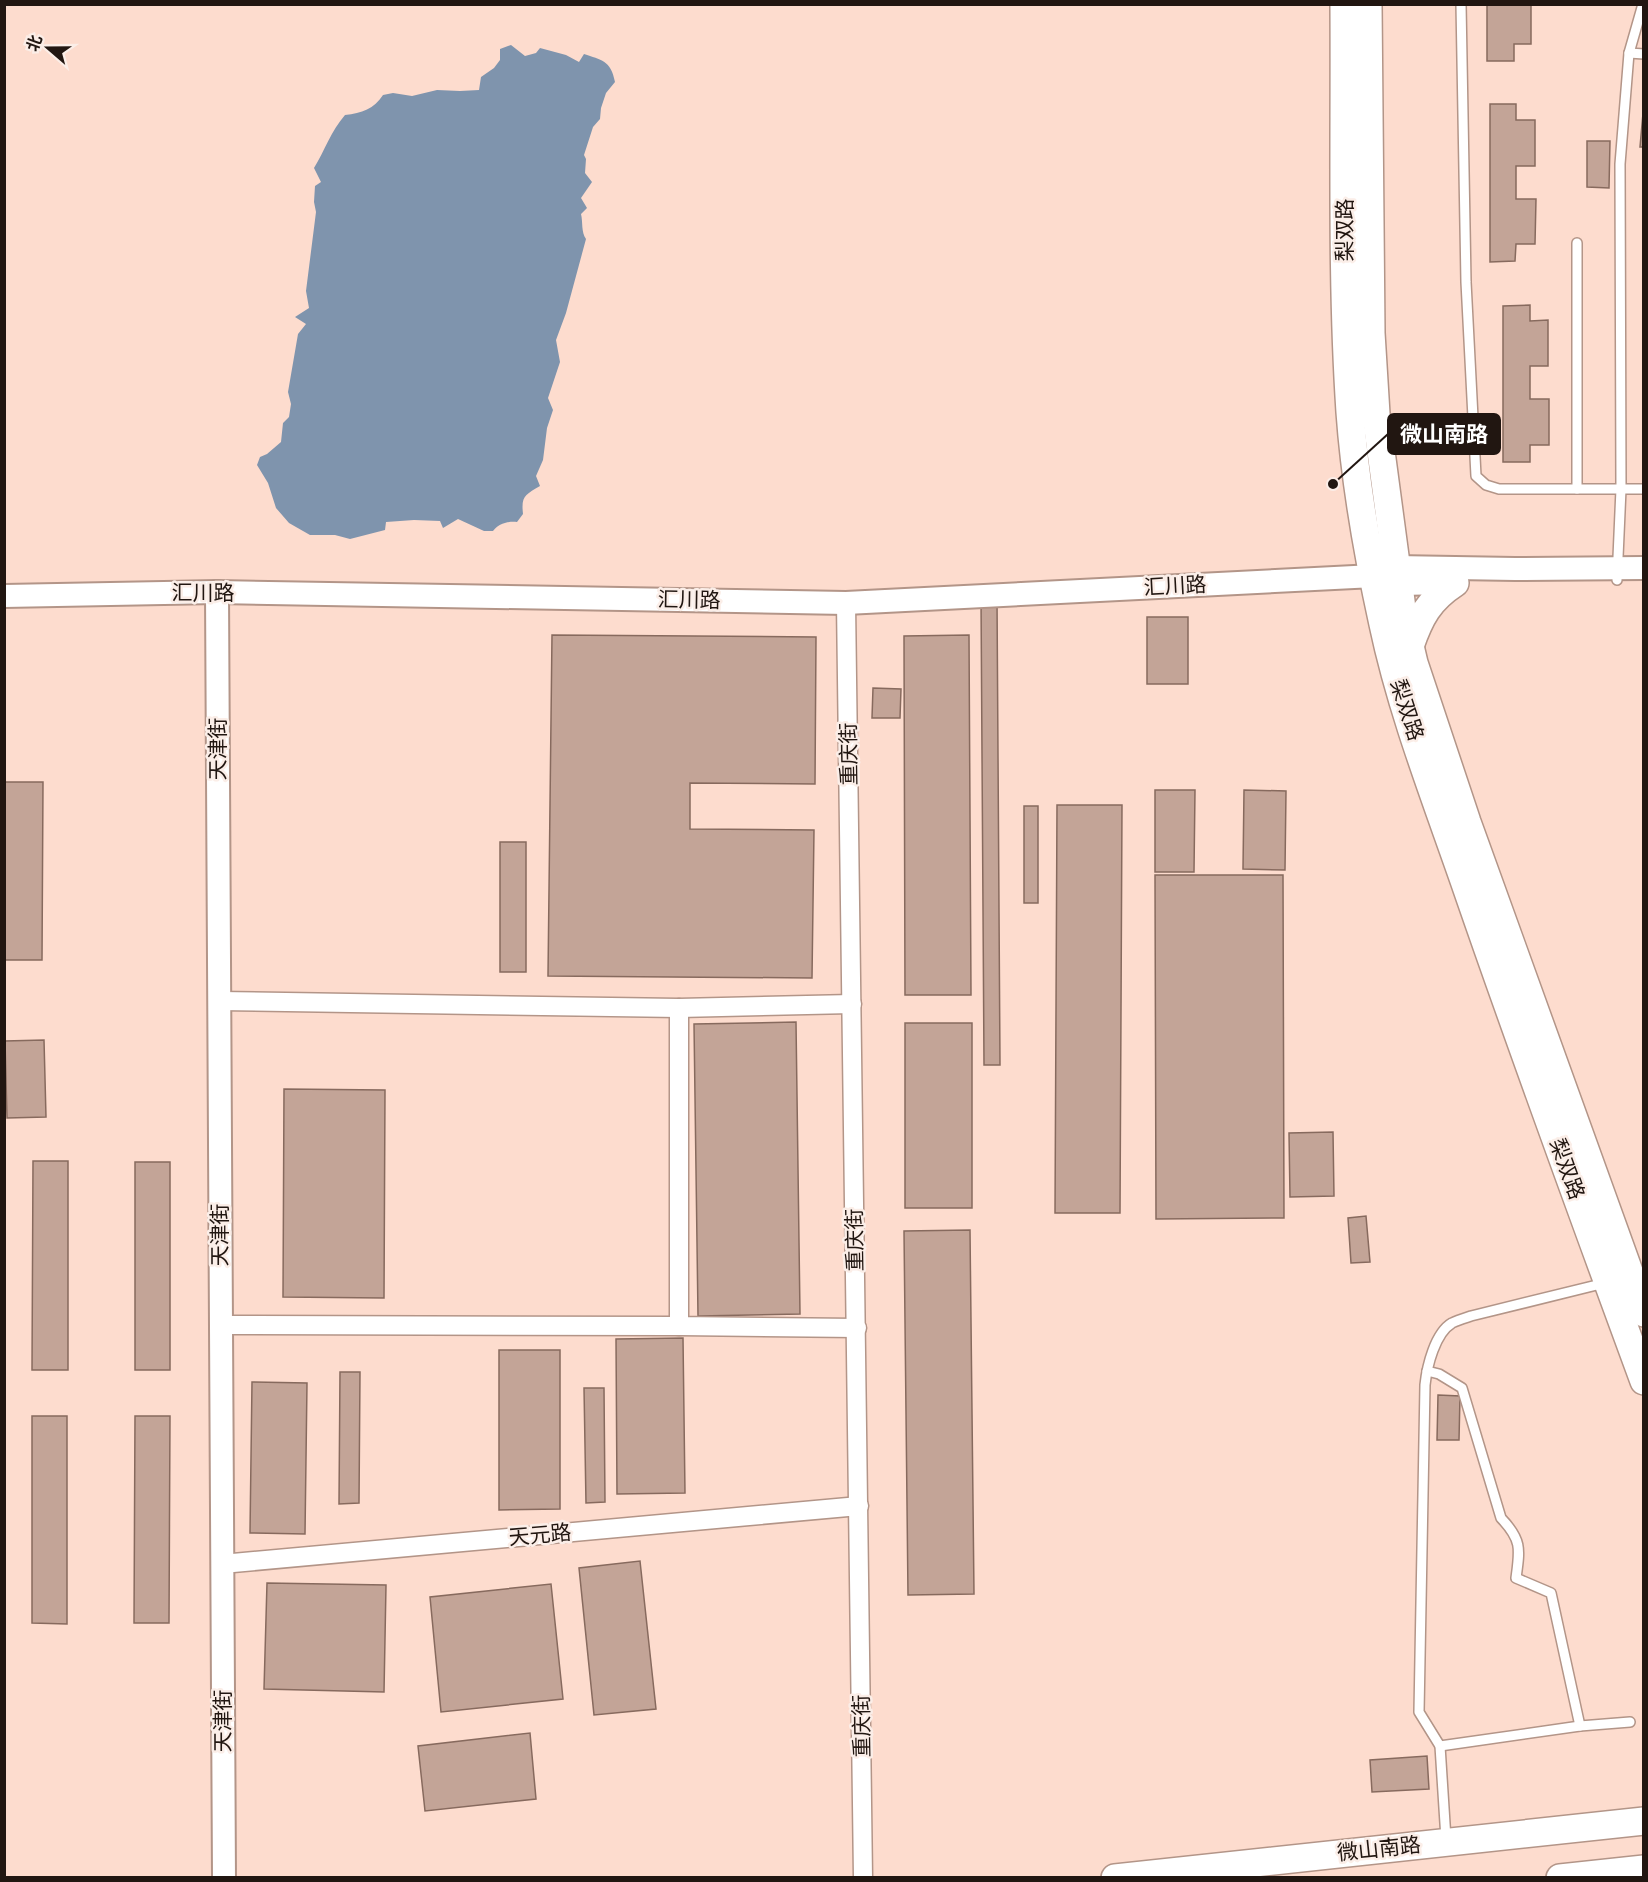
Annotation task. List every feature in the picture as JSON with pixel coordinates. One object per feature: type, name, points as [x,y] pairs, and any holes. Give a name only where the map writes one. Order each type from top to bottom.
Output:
[{"type":"main road","name":"梨双路","points":[[1344,4],[1346,348],[1350,416],[1357,474],[1403,616],[1400,652],[1490,888],[1644,1313]]},
{"type":"main road","name":"梨双路","points":[[1368,4],[1371,333],[1376,414],[1389,576],[1415,737],[1480,926],[1644,1381]]},
{"type":"main road","points":[[1400,652],[1431,603],[1454,575]]},
{"type":"main road","name":"微山南路","points":[[1115,1878],[1644,1821]]},
{"type":"main road","points":[[1560,1878],[1644,1869]]},
{"type":"street","name":"汇川路","points":[[4,596],[218,592],[846,603],[1389,576],[1617,574],[1644,568]]},
{"type":"street","name":"汇川路","points":[[1617,574],[1644,580]]},
{"type":"street","name":"汇川路","points":[[1389,576],[1425,584],[1454,575]]},
{"type":"street","points":[[1403,616],[1425,584]]},
{"type":"street","name":"天津街","points":[[218,592],[224,1878]]},
{"type":"street","name":"重庆街","points":[[846,603],[864,1878]]},
{"type":"street","points":[[219,1001],[679,1008],[852,1004]]},
{"type":"street","points":[[679,1008],[679,1326]]},
{"type":"street","points":[[221,1325],[857,1328]]},
{"type":"street","name":"天元路","points":[[222,1564],[859,1506]]},
{"type":"lane","points":[[1461,4],[1466,282],[1476,476],[1486,485],[1499,489],[1644,489]]},
{"type":"lane","points":[[1617,574],[1621,489],[1620,164],[1629,53],[1643,4]]},
{"type":"lane","points":[[1629,53],[1644,54]]},
{"type":"lane","points":[[1577,243],[1577,489]]},
{"type":"lane","points":[[1446,1842],[1440,1746],[1419,1712],[1425,1384],[1428,1362],[1437,1342],[1450,1324],[1471,1316],[1607,1282]]},
{"type":"lane","points":[[1427,1371],[1439,1374],[1462,1389],[1501,1518],[1514,1532],[1519,1554],[1515,1578],[1551,1593],[1580,1726]]},
{"type":"lane","points":[[1440,1746],[1580,1726],[1630,1722]]},
{"type":"water","points":[[511,45],[525,56],[536,53],[540,48],[566,55],[579,62],[584,54],[608,65],[615,82],[606,93],[600,119],[593,127],[584,155],[585,173],[592,182],[581,198],[587,208],[581,214],[586,239],[566,313],[556,340],[560,362],[548,398],[553,410],[547,428],[543,460],[536,476],[540,486],[525,497],[523,514],[517,522],[497,526],[493,531],[484,531],[458,519],[443,528],[440,521],[386,522],[385,530],[350,539],[335,535],[310,535],[289,523],[276,508],[268,483],[257,465],[260,457],[281,442],[283,423],[289,417],[291,404],[288,392],[298,334],[306,324],[295,317],[309,308],[306,291],[316,212],[315,186],[321,182],[314,168],[345,115],[367,110],[383,95],[393,93],[412,96],[437,90],[479,90],[481,77],[494,68],[500,60],[500,49]]},
{"type":"building","points":[[1487,4],[1531,4],[1531,44],[1514,44],[1514,61],[1487,61]]},
{"type":"building","points":[[1644,102],[1644,147],[1640,147]]},
{"type":"building","points":[[1490,104],[1516,104],[1516,120],[1535,120],[1535,166],[1516,166],[1516,199],[1536,199],[1535,244],[1516,244],[1515,261],[1490,262]]},
{"type":"building","points":[[1587,141],[1610,141],[1609,188],[1587,187]]},
{"type":"building","points":[[1530,305],[1530,321],[1548,320],[1548,366],[1530,366],[1530,399],[1549,399],[1549,445],[1530,445],[1530,462],[1503,462],[1503,306]]},
{"type":"building","points":[[981,598],[997,598],[1000,1065],[984,1065]]},
{"type":"building","points":[[1147,617],[1188,617],[1188,684],[1147,684]]},
{"type":"building","points":[[552,635],[816,637],[815,784],[690,783],[690,829],[814,830],[812,978],[548,976]]},
{"type":"building","points":[[969,635],[971,995],[905,995],[904,636]]},
{"type":"building","points":[[873,688],[901,689],[900,718],[872,718]]},
{"type":"building","points":[[5,782],[43,782],[42,960],[4,960]]},
{"type":"building","points":[[1155,790],[1195,790],[1194,872],[1155,872]]},
{"type":"building","points":[[1244,790],[1286,791],[1285,870],[1243,869]]},
{"type":"building","points":[[1057,805],[1122,805],[1120,1213],[1055,1213]]},
{"type":"building","points":[[1024,806],[1038,806],[1038,903],[1024,903]]},
{"type":"building","points":[[500,842],[526,842],[526,972],[500,972]]},
{"type":"building","points":[[1155,875],[1283,875],[1284,1218],[1156,1219]]},
{"type":"building","points":[[796,1022],[800,1314],[698,1316],[694,1024]]},
{"type":"building","points":[[905,1023],[972,1023],[972,1208],[905,1208]]},
{"type":"building","points":[[44,1040],[46,1117],[7,1118],[5,1041]]},
{"type":"building","points":[[284,1089],[385,1090],[384,1298],[283,1297]]},
{"type":"building","points":[[1333,1132],[1334,1196],[1290,1197],[1289,1133]]},
{"type":"building","points":[[33,1161],[68,1161],[68,1370],[32,1370]]},
{"type":"building","points":[[135,1162],[170,1162],[170,1370],[135,1370]]},
{"type":"building","points":[[1366,1216],[1370,1262],[1351,1263],[1348,1218]]},
{"type":"building","points":[[970,1230],[974,1594],[908,1595],[904,1231]]},
{"type":"building","points":[[683,1338],[685,1493],[617,1494],[616,1339]]},
{"type":"building","points":[[499,1350],[560,1350],[560,1509],[499,1510]]},
{"type":"building","points":[[340,1372],[360,1372],[359,1503],[339,1504]]},
{"type":"building","points":[[252,1382],[307,1383],[305,1534],[250,1533]]},
{"type":"building","points":[[584,1388],[604,1388],[605,1502],[586,1503]]},
{"type":"building","points":[[1438,1395],[1460,1396],[1459,1440],[1437,1440]]},
{"type":"building","points":[[32,1416],[67,1416],[67,1624],[32,1623]]},
{"type":"building","points":[[135,1416],[170,1416],[169,1623],[134,1623]]},
{"type":"building","points":[[640,1561],[656,1709],[594,1715],[579,1568]]},
{"type":"building","points":[[267,1583],[386,1585],[384,1692],[264,1689]]},
{"type":"building","points":[[551,1584],[563,1699],[441,1712],[430,1597]]},
{"type":"building","points":[[530,1733],[536,1799],[425,1811],[418,1746]]},
{"type":"building","points":[[1427,1756],[1429,1789],[1372,1792],[1370,1760]]},
{"type":"place","name":"微山南路","points":[[1333,484]]}]
